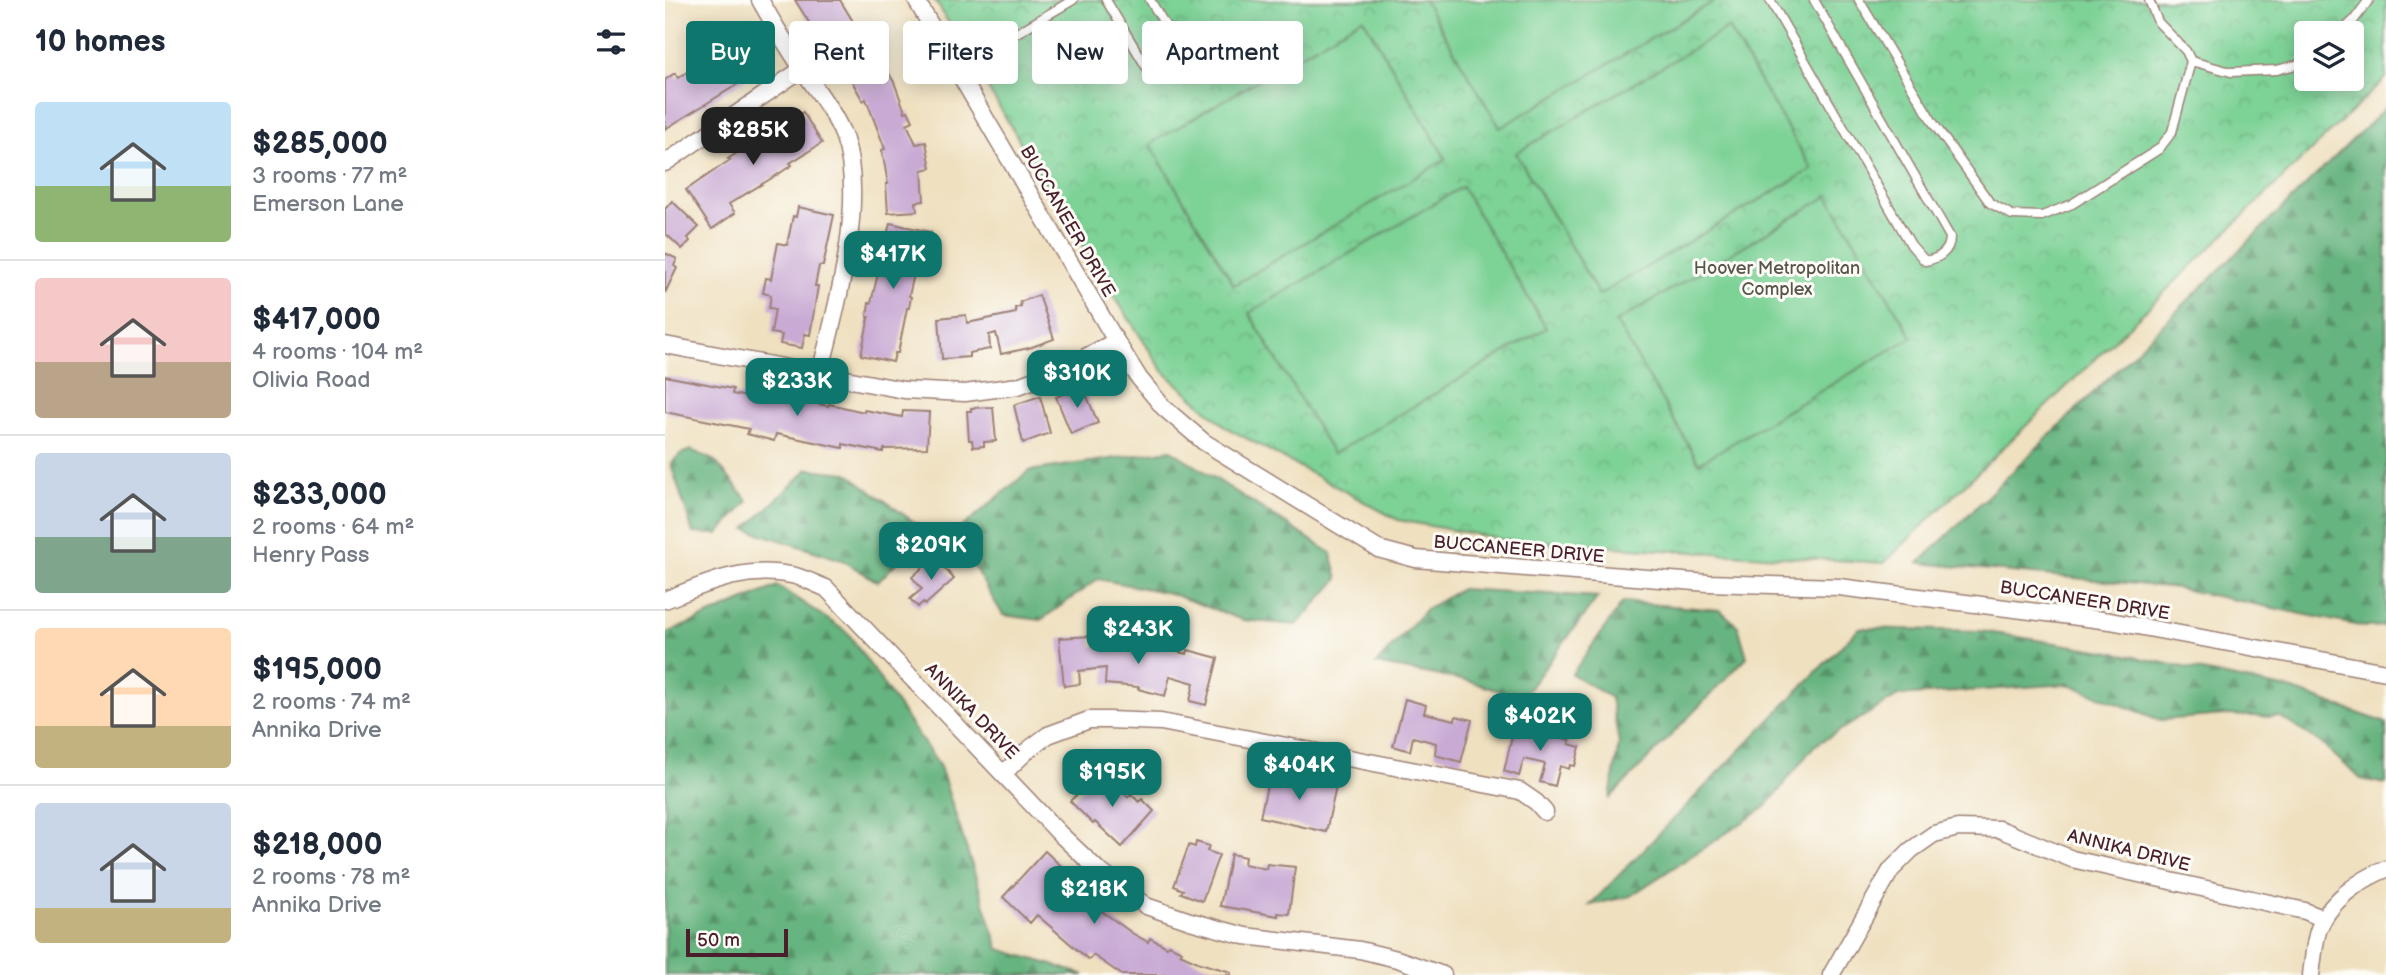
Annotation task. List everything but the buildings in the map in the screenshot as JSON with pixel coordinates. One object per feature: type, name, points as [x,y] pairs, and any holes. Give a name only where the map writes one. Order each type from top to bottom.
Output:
[{"type":"street","points":[[760,0],[789,48]]},
{"type":"street","name":"BUCCANEER DRIVE","points":[[916,0],[929,21]]},
{"type":"street","points":[[665,163],[789,78]]},
{"type":"street","points":[[812,84],[844,137],[851,174],[844,272],[820,373]]},
{"type":"street","name":"BUCCANEER DRIVE","points":[[966,84],[1115,341],[1139,378],[1164,408],[1204,442],[1378,549],[1416,559],[1708,583],[1853,588],[2110,621],[2386,672]]},
{"type":"street","points":[[665,345],[932,393],[990,391],[1018,386],[1061,370],[1115,341]]},
{"type":"street","name":"ANNIKA DRIVE","points":[[665,600],[716,579],[747,572],[792,575],[826,588],[1061,834],[1098,870],[1146,906],[1245,936],[1360,950],[1397,958],[1443,975]]},
{"type":"street","points":[[1004,773],[1038,742],[1070,725],[1089,720],[1161,722],[1520,792],[1528,795],[1545,813]]},
{"type":"street","name":"ANNIKA DRIVE","points":[[1838,972],[1891,870],[1911,850],[1934,834],[1958,828],[1999,829],[2072,859],[2305,911],[2324,919]]},
{"type":"street","points":[[2311,975],[2317,935],[2324,919],[2354,886],[2386,869]]},
{"type":"lane","points":[[1018,32],[1073,0]]},
{"type":"lane","points":[[1106,0],[1151,75],[1184,55],[1150,0]]},
{"type":"lane","points":[[1770,0],[1911,245],[1925,261],[1934,260],[1950,245],[1950,237],[1814,0]]},
{"type":"lane","points":[[1859,0],[1934,124],[1990,203],[2011,215],[2042,216],[2072,204],[2159,149],[2172,132],[2191,61],[2186,51],[2158,22],[2149,0]]},
{"type":"lane","points":[[2353,21],[2369,0]]},
{"type":"lane","points":[[2191,61],[2231,72],[2277,71],[2294,66]]},
{"type":"green space","name":"Hoover Metropolitan Complex","points":[[935,0],[2386,0],[2386,78],[1884,563],[1512,541],[1398,520],[1227,428],[1163,371],[1096,268],[985,84],[1018,84],[1018,21],[948,21]]},
{"type":"green space","points":[[1424,0],[1711,0],[1713,2],[1500,128]]},
{"type":"green space","points":[[1363,18],[1446,159],[1234,285],[1150,144],[1251,84],[1303,84],[1303,53]]},
{"type":"green space","points":[[1728,28],[1812,169],[1599,295],[1516,153]]},
{"type":"green space","points":[[2386,107],[2386,626],[2365,627],[2177,588],[1919,563]]},
{"type":"green space","points":[[1462,187],[1546,328],[1333,454],[1249,313]]},
{"type":"green space","points":[[1828,196],[1912,337],[1699,463],[1616,322]]},
{"type":"green space","points":[[691,450],[715,461],[748,501],[718,534],[693,533],[671,464],[680,454]]},
{"type":"green space","points":[[1171,450],[1331,553],[1338,579],[1297,625],[1243,620],[1169,593],[1098,579],[1041,620],[1003,615],[954,534],[1029,471]]},
{"type":"green space","points":[[808,469],[847,473],[926,531],[878,582],[842,560],[746,529]]},
{"type":"green space","points":[[778,586],[848,633],[940,767],[999,949],[1085,975],[665,975],[665,634]]},
{"type":"green space","points":[[1461,589],[1598,597],[1522,698],[1468,681],[1376,664],[1426,609]]},
{"type":"green space","points":[[1623,602],[1720,610],[1738,626],[1747,657],[1610,798],[1619,743],[1611,698],[1572,674]]},
{"type":"green space","points":[[1859,628],[1981,631],[2111,652],[2293,690],[2386,723],[2386,784],[2361,779],[2321,743],[2280,717],[2224,715],[2160,720],[2068,684],[1898,696],[1814,746],[1766,807],[1630,896],[1590,905]]}]
